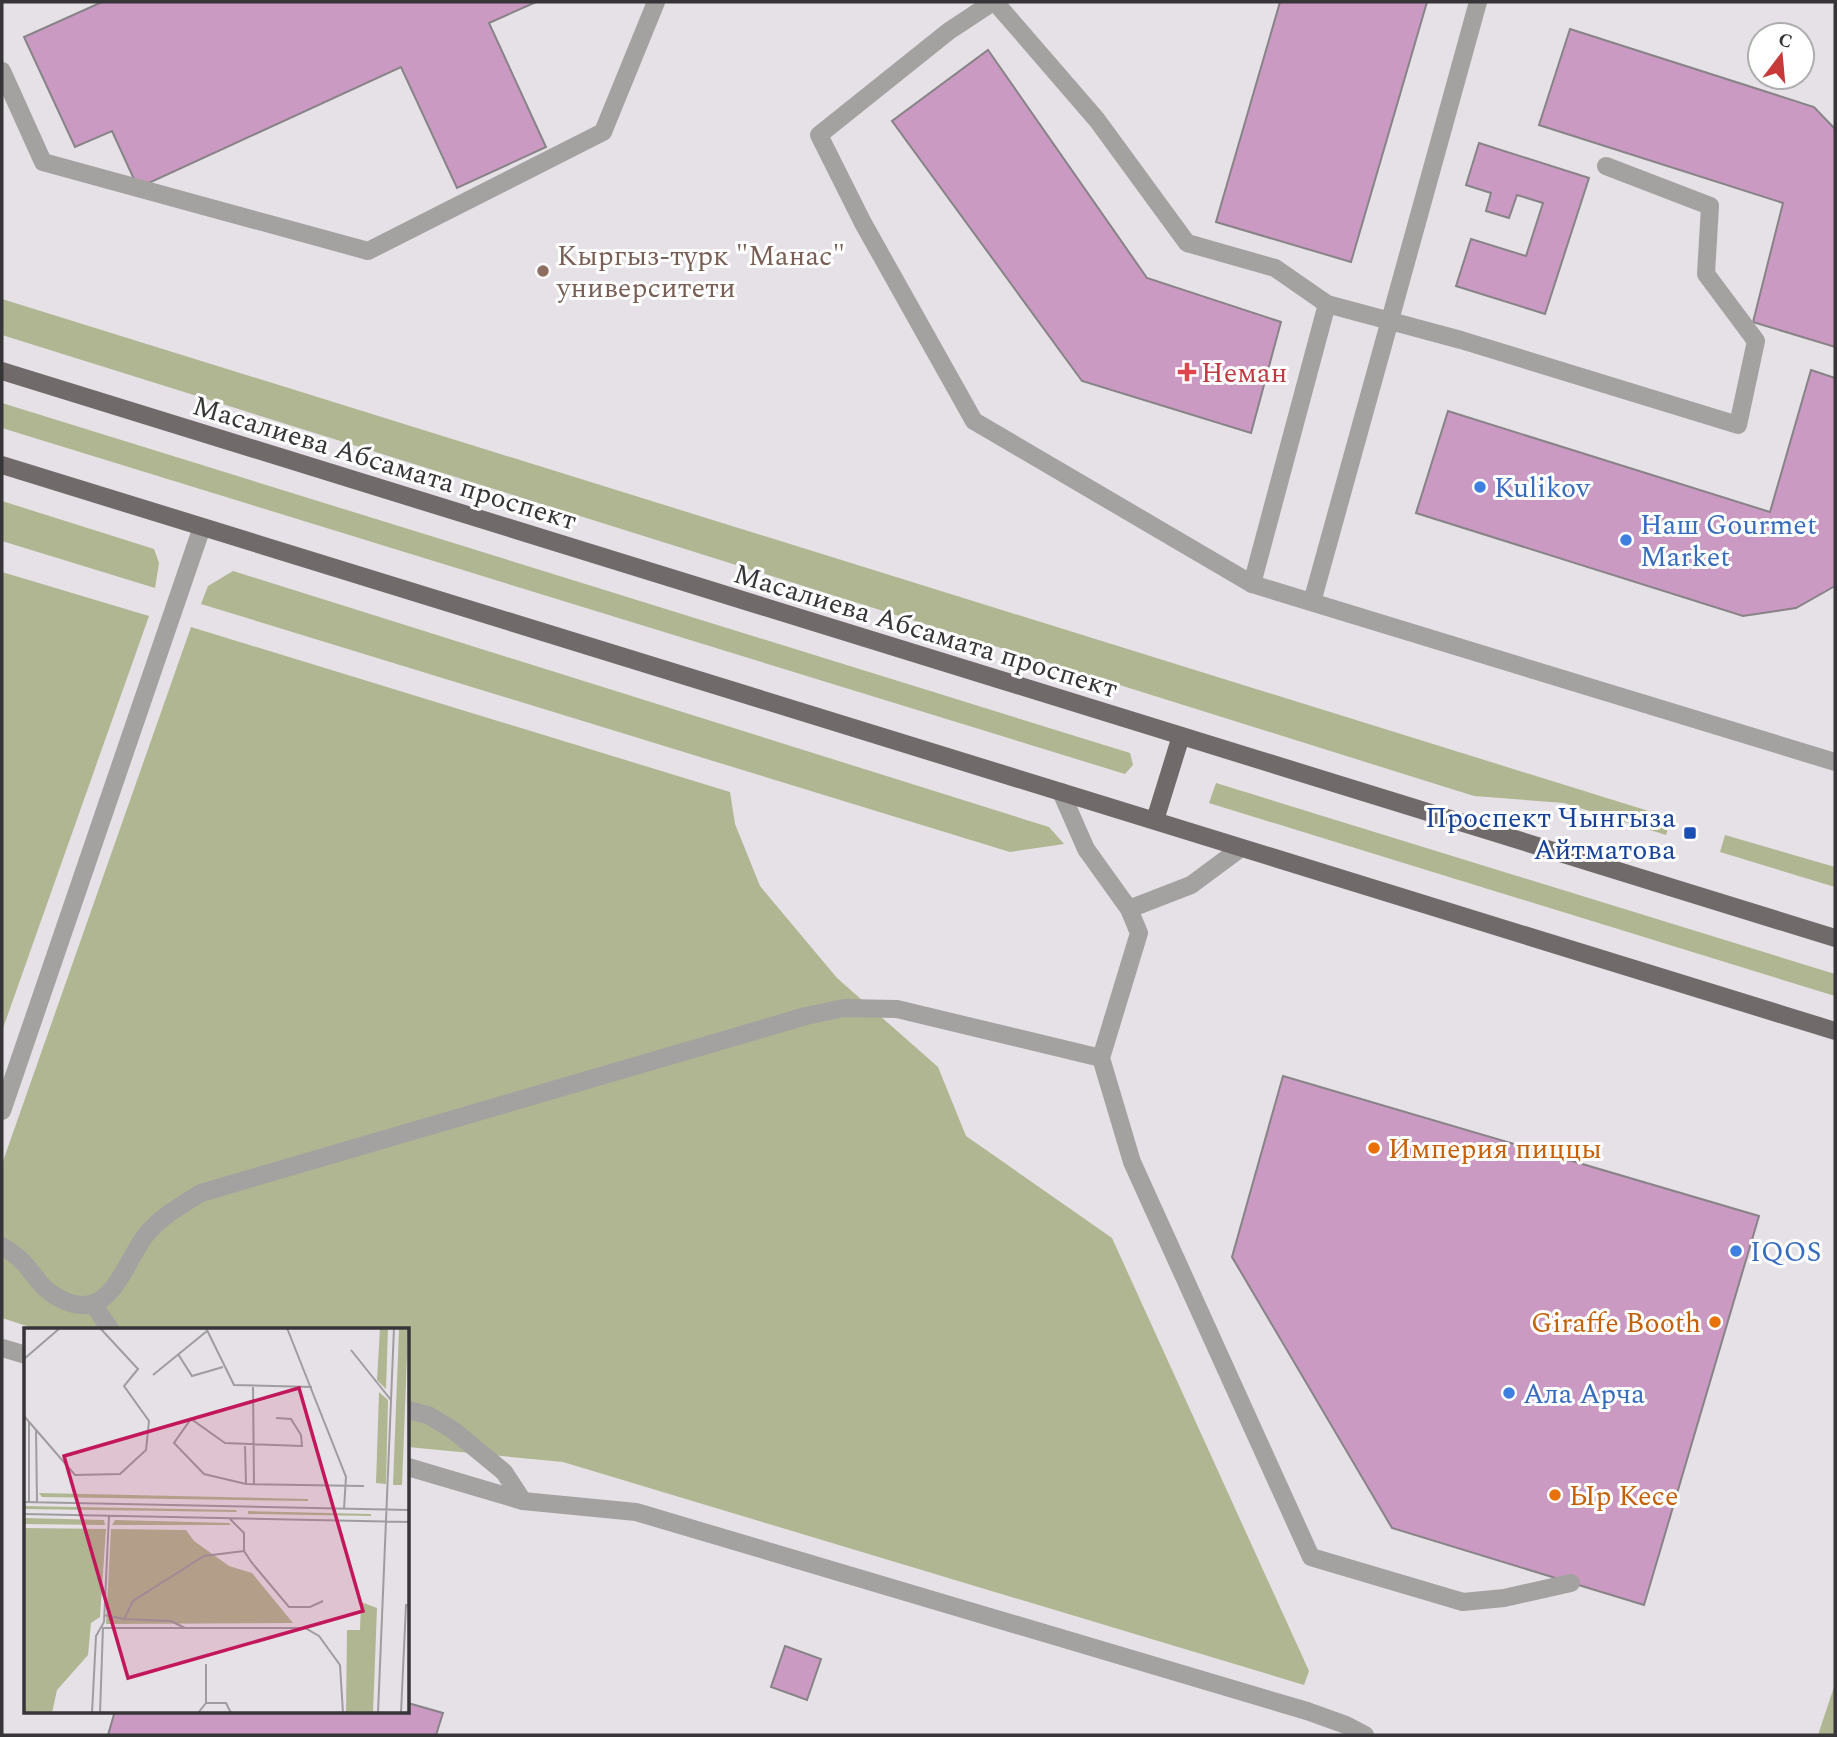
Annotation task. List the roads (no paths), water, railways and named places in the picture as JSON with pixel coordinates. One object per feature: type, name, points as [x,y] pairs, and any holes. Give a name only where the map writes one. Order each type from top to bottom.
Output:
[{"type":"main road","name":"Масалиева Абсамата проспект","points":[[2,371],[1835,938]]},
{"type":"main road","points":[[2,465],[1835,1031]]},
{"type":"main road","points":[[1155,820],[1181,736]]},
{"type":"street","points":[[2,71],[43,162],[368,251],[603,132],[656,2]]},
{"type":"street","points":[[1606,166],[1710,206],[1706,274],[1756,341],[1738,425],[1461,340],[1327,303],[1275,268],[1187,243],[1097,120],[994,2],[949,31],[819,135],[863,223],[974,421],[1252,584],[1835,762]]},
{"type":"street","points":[[1312,602],[1478,2]]},
{"type":"street","points":[[1252,584],[1327,303]]},
{"type":"street","points":[[2,1111],[202,527]]},
{"type":"street","points":[[1061,792],[1086,849],[1129,909],[1139,933],[1101,1058],[1132,1162],[1311,1557],[1463,1602],[1504,1598],[1571,1583]]},
{"type":"street","points":[[1129,909],[1191,886],[1241,848]]},
{"type":"street","points":[[2,1246],[22,1260],[40,1283],[56,1297],[75,1304],[93,1304],[108,1295],[119,1283],[146,1236],[168,1214],[201,1193],[806,1016],[844,1008],[897,1009],[1101,1058]]},
{"type":"street","points":[[93,1304],[109,1328]]},
{"type":"street","points":[[2,1348],[24,1354]]},
{"type":"street","points":[[410,1410],[428,1415],[453,1430],[504,1472],[523,1501]]},
{"type":"street","points":[[410,1468],[523,1501],[636,1512],[1307,1711],[1365,1735]]},
{"type":"place","name":"Кыргыз-түрк \"Манас\" университети","points":[[543,271]]},
{"type":"place","name":"Неман","points":[[1187,372]]},
{"type":"place","name":"Kulikov","points":[[1480,487]]},
{"type":"place","name":"Наш Gourmet Market","points":[[1626,540]]},
{"type":"place","name":"Проспект Чынгыза Айтматова","points":[[1690,833]]},
{"type":"place","name":"Империя пиццы","points":[[1374,1148]]},
{"type":"place","name":"IQOS","points":[[1736,1251]]},
{"type":"place","name":"Giraffe Booth","points":[[1715,1322]]},
{"type":"place","name":"Ала Арча","points":[[1509,1393]]},
{"type":"place","name":"Ыр Кесе","points":[[1555,1495]]}]
